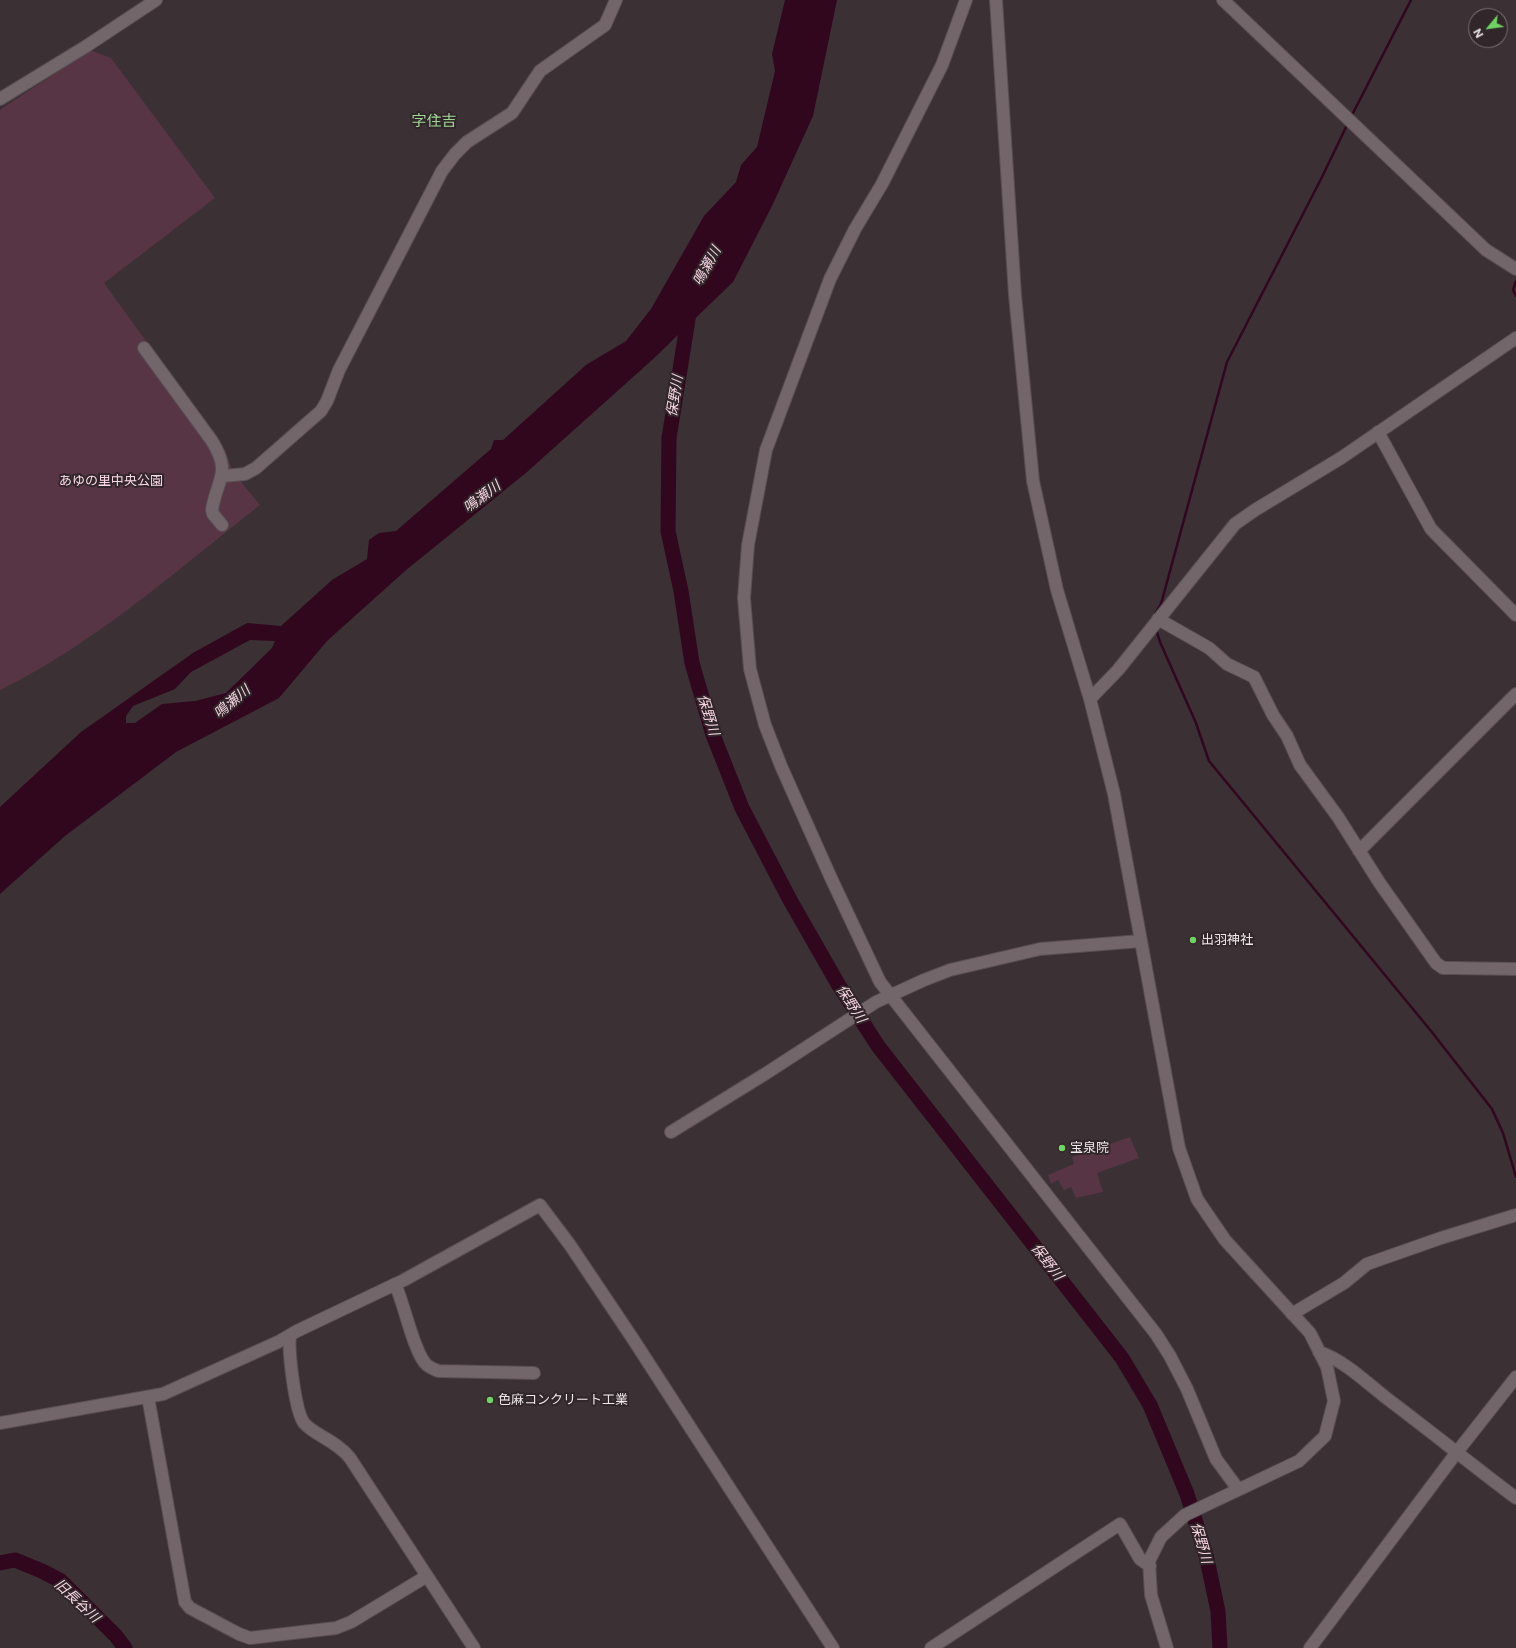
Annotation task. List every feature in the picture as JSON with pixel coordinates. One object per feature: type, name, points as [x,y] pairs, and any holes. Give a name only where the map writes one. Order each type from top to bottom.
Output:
[{"type":"street","points":[[0,99],[85,47],[156,0]]},
{"type":"street","points":[[223,476],[245,474],[256,468],[321,411],[328,401],[339,370],[442,171],[455,154],[467,142],[512,113],[540,71],[605,25],[616,0]]},
{"type":"street","points":[[966,0],[942,65],[882,184],[855,229],[830,278],[766,450],[748,545],[744,598],[750,669],[765,726],[831,878],[880,982],[1156,1334],[1170,1356],[1187,1389],[1216,1459],[1238,1489]]},
{"type":"street","points":[[996,0],[1015,295],[1033,481],[1057,590],[1090,699],[1114,794],[1179,1148],[1197,1199],[1225,1240],[1310,1333],[1327,1367],[1334,1402],[1325,1436],[1299,1461],[1184,1515],[1161,1537],[1149,1561],[1152,1595],[1167,1648]]},
{"type":"street","points":[[1223,0],[1486,250],[1515,269]]},
{"type":"street","points":[[1090,699],[1118,670],[1235,524],[1255,510],[1341,458],[1516,338]]},
{"type":"street","points":[[144,348],[216,447],[223,464],[223,476],[212,510],[213,514],[222,525]]},
{"type":"street","points":[[1378,432],[1431,529],[1516,615]]},
{"type":"street","points":[[1156,622],[1209,648],[1227,664],[1254,677],[1273,715],[1287,736],[1300,764],[1338,817],[1359,851],[1436,963],[1443,968],[1516,969]]},
{"type":"street","points":[[1359,851],[1516,694]]},
{"type":"street","points":[[671,1132],[765,1074],[876,1002],[950,970],[1034,950],[1141,941]]},
{"type":"street","points":[[0,1423],[148,1398],[180,1387],[290,1336],[297,1331],[395,1284],[446,1258],[540,1205],[570,1245],[612,1308],[833,1648]]},
{"type":"street","points":[[1292,1314],[1339,1286],[1367,1264],[1441,1238],[1516,1215]]},
{"type":"street","points":[[395,1284],[417,1347],[424,1362],[430,1367],[438,1371],[534,1372]]},
{"type":"street","points":[[290,1336],[288,1346],[298,1407],[305,1423],[344,1450],[474,1648]]},
{"type":"street","points":[[1319,1352],[1329,1355],[1352,1372],[1516,1498]]},
{"type":"street","points":[[1310,1648],[1457,1452],[1516,1377]]},
{"type":"street","points":[[148,1398],[185,1602],[190,1608],[239,1634],[263,1642],[343,1626],[427,1576]]},
{"type":"street","points":[[931,1648],[1120,1524],[1140,1559],[1150,1566]]},
{"type":"green space","name":"あゆの里中央公園","points":[[90,50],[111,58],[215,198],[104,283],[225,450],[233,472],[260,505],[167,580],[103,628],[35,671],[0,690],[0,110]]},
{"type":"green space","points":[[1130,1137],[1139,1158],[1097,1173],[1103,1192],[1076,1198],[1071,1187],[1064,1190],[1058,1180],[1051,1184],[1048,1175],[1074,1164],[1072,1157]]},
{"type":"water","name":"鳴瀬川","points":[[785,0],[837,0],[813,116],[772,206],[733,282],[651,361],[527,472],[405,571],[327,641],[279,698],[176,752],[65,836],[0,894],[0,807],[81,732],[193,653],[247,623],[281,626],[332,580],[367,559],[369,540],[379,533],[396,531],[491,449],[494,440],[503,440],[586,365],[626,341],[651,309],[704,216],[736,182],[741,165],[757,147],[775,71],[772,54]],"holes":[[[250,640],[275,641],[272,648],[226,693],[195,701],[162,704],[135,723],[126,723],[126,716],[133,706],[175,689],[191,672]]]},
{"type":"waterway","points":[[1351,117],[1411,0]]},
{"type":"waterway","points":[[1154,616],[1161,604],[1227,362],[1348,123]]},
{"type":"waterway","points":[[1516,281],[1513,290],[1516,296]]},
{"type":"waterway","name":"保野川","points":[[690,307],[669,438],[668,531],[681,591],[692,663],[713,735],[742,808],[790,900],[838,984],[878,1046],[1122,1358],[1150,1405],[1187,1494],[1206,1555],[1218,1611],[1220,1648]]},
{"type":"waterway","points":[[1156,629],[1160,642],[1196,723],[1209,761],[1431,1031],[1492,1109],[1503,1133],[1516,1177]]},
{"type":"waterway","name":"旧長谷川","points":[[0,1563],[15,1560],[42,1571],[61,1581],[116,1636],[125,1648]]},
{"type":"place","name":"出羽神社","points":[[1193,940]]},
{"type":"place","name":"宝泉院","points":[[1062,1148]]},
{"type":"place","name":"色麻コンクリート工業","points":[[490,1400]]},
{"type":"district","name":"字住吉","points":[[434,121]]}]
